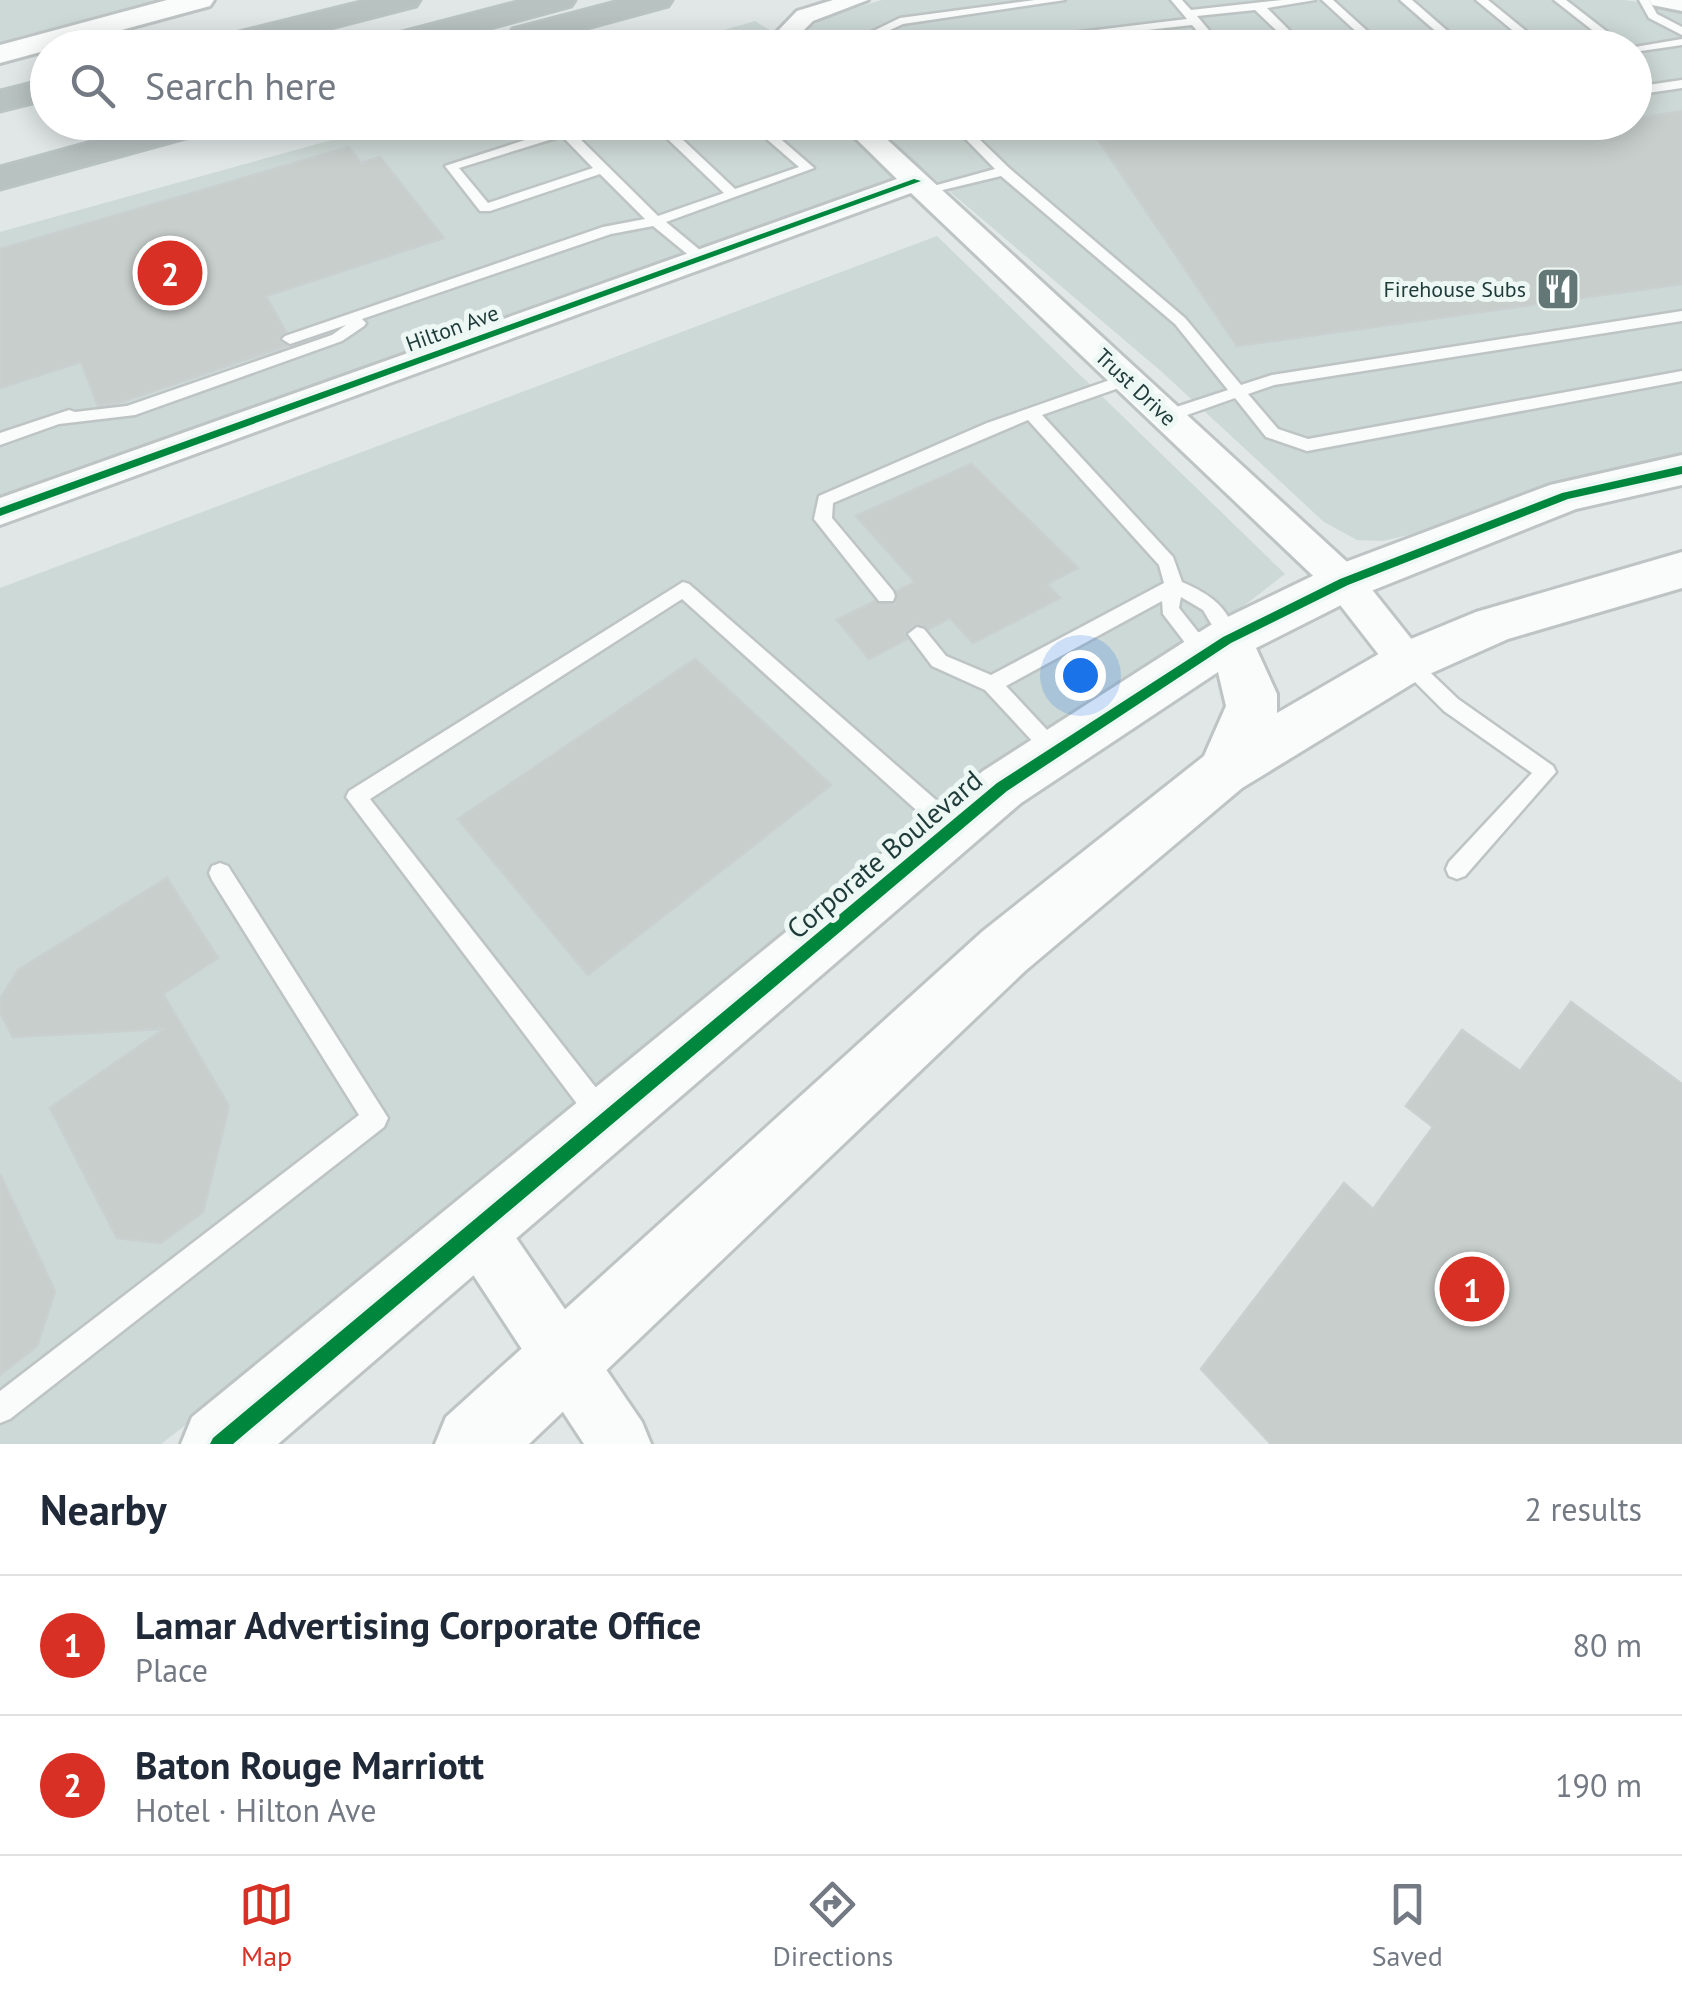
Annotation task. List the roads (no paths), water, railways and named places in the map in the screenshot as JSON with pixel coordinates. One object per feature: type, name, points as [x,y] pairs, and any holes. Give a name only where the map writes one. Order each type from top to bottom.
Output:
[{"type":"highway","points":[[286,30],[406,0]]},
{"type":"highway","points":[[446,30],[560,0]]},
{"type":"highway","points":[[548,30],[657,0]]},
{"type":"highway","points":[[0,101],[30,94]]},
{"type":"highway","points":[[0,147],[30,139]]},
{"type":"highway","points":[[0,178],[140,140]]},
{"type":"street","points":[[75,30],[154,5],[200,0]]},
{"type":"street","points":[[793,30],[804,16],[857,0]]},
{"type":"street","points":[[1660,0],[1682,4]]},
{"type":"street","points":[[0,54],[30,44]]},
{"type":"street","name":"Trust Drive","points":[[871,140],[1344,582],[1408,662]]},
{"type":"street","name":"Hilton Ave","points":[[0,512],[702,259],[921,186]]},
{"type":"street","name":"Corporate Boulevard","points":[[219,1444],[1002,787],[1228,640],[1344,582],[1566,496],[1682,470]]},
{"type":"street","points":[[473,1444],[1004,951],[1223,772],[1408,662],[1492,625],[1682,570]]},
{"type":"street","points":[[1223,772],[1249,724],[1255,693],[1228,640]]},
{"type":"street","points":[[474,1227],[620,1444]]},
{"type":"lane","points":[[881,30],[900,21],[1060,0]]},
{"type":"lane","points":[[1176,0],[1203,30]]},
{"type":"lane","points":[[1091,30],[1310,0]]},
{"type":"lane","points":[[1327,0],[1360,30]]},
{"type":"lane","points":[[1405,0],[1441,30]]},
{"type":"lane","points":[[1481,0],[1519,30]]},
{"type":"lane","points":[[1559,0],[1599,30]]},
{"type":"lane","points":[[1644,0],[1653,16],[1682,32]]},
{"type":"lane","points":[[1258,6],[1283,30]]},
{"type":"lane","points":[[1652,46],[1682,42]]},
{"type":"lane","points":[[1652,88],[1682,84]]},
{"type":"lane","points":[[523,140],[450,166],[486,208],[602,169]]},
{"type":"lane","points":[[573,140],[656,221],[702,259]]},
{"type":"lane","points":[[675,140],[733,194]]},
{"type":"lane","points":[[290,339],[608,230],[656,221],[808,168],[775,140]]},
{"type":"lane","points":[[972,140],[1180,321],[1272,432],[1307,445],[1682,376]]},
{"type":"lane","points":[[921,186],[1004,171]]},
{"type":"lane","points":[[58,419],[129,411],[337,338],[378,309]]},
{"type":"lane","points":[[1167,416],[1272,380],[1682,316]]},
{"type":"lane","points":[[886,596],[824,519],[824,500],[1031,413],[1128,379]]},
{"type":"lane","points":[[0,439],[98,405]]},
{"type":"lane","points":[[1031,413],[1168,562],[1174,586],[1170,609],[1193,638],[1228,640],[1226,623],[1211,606],[1174,586]]},
{"type":"lane","points":[[992,684],[1174,586]]},
{"type":"lane","points":[[604,1119],[356,797],[683,589],[954,829]]},
{"type":"lane","points":[[917,634],[938,660],[992,684],[1056,753]]},
{"type":"lane","points":[[1408,662],[1451,706],[1546,772],[1457,869]]},
{"type":"lane","points":[[0,1409],[375,1118],[220,873]]},
{"type":"place","name":"Baton Rouge Marriott","points":[[170,273]]},
{"type":"place","name":"Firehouse Subs","points":[[1558,289]]},
{"type":"place","name":"Lamar Advertising Corporate Office","points":[[1472,1289]]}]
